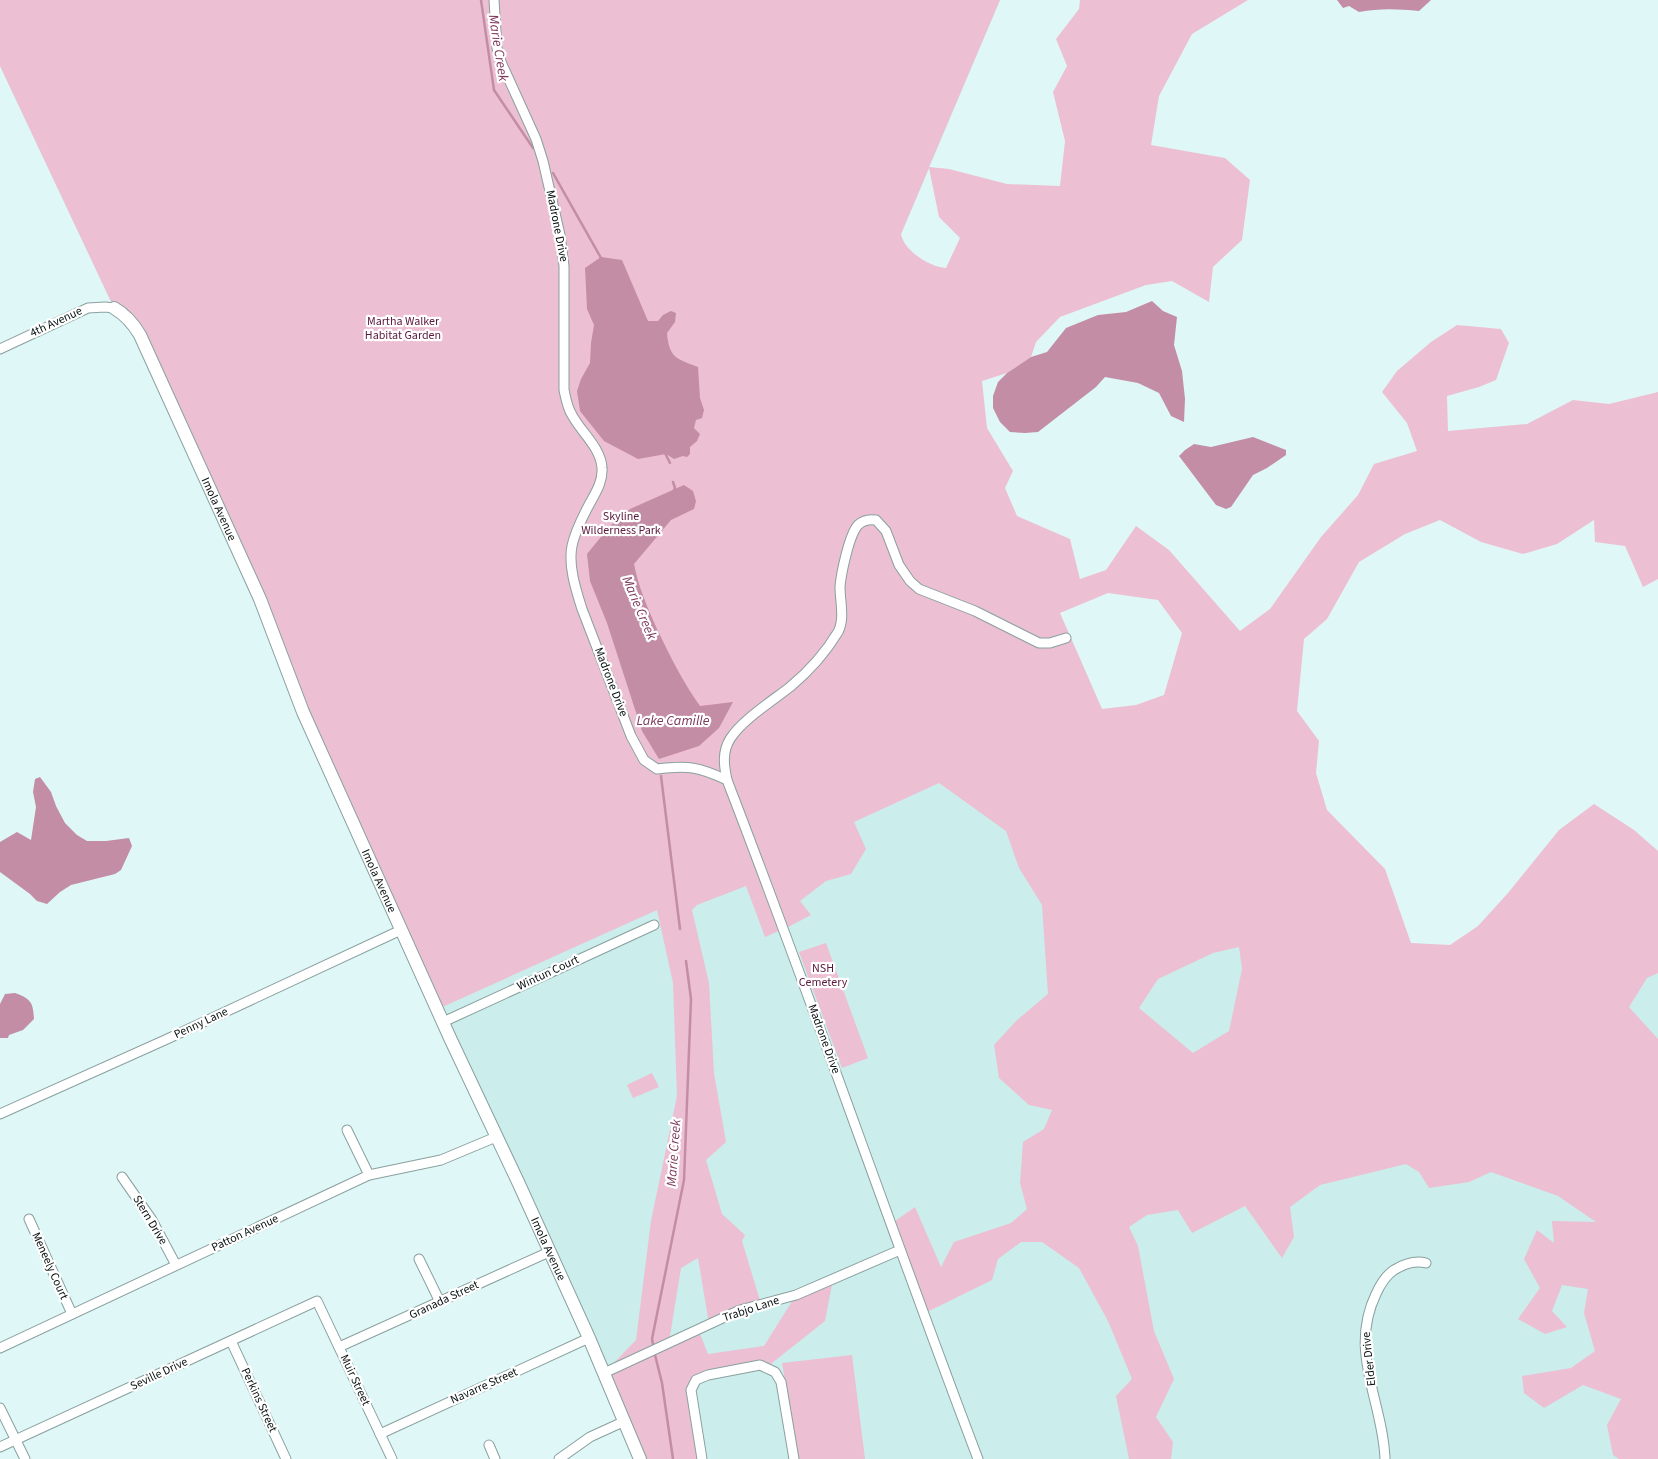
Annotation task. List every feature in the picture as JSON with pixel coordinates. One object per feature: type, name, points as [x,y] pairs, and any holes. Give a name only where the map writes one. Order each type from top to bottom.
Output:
[{"type":"street","name":"Madrone Drive","points":[[494,0],[497,48],[501,62],[536,139],[560,235],[564,266],[564,390],[566,404],[599,455],[602,466],[602,479],[583,516],[572,546],[571,560],[576,590],[631,736],[644,760],[657,769],[689,766],[726,780],[785,933],[978,1459]]},
{"type":"street","name":"4th Avenue","points":[[0,349],[88,308],[105,306],[114,308]]},
{"type":"street","name":"Imola Avenue","points":[[114,308],[123,313],[132,322],[140,335],[260,599],[303,712],[589,1338],[640,1459]]},
{"type":"street","points":[[726,780],[724,757],[730,739],[752,717],[791,686],[824,651],[838,631],[841,612],[840,586],[844,561],[857,526],[866,520],[876,520],[886,531],[899,565],[910,581],[919,588],[975,611],[1039,643],[1050,644],[1066,638]]},
{"type":"street","name":"Wintun Court","points":[[444,1022],[654,925]]},
{"type":"street","name":"Penny Lane","points":[[0,1114],[165,1040],[401,930]]},
{"type":"street","points":[[347,1130],[369,1174]]},
{"type":"street","name":"Patton Avenue","points":[[0,1348],[369,1174],[441,1160],[496,1136]]},
{"type":"street","name":"Stern Drive","points":[[122,1176],[152,1220],[176,1265]]},
{"type":"street","name":"Meneely Court","points":[[29,1219],[72,1314]]},
{"type":"street","name":"Trabjo Lane","points":[[604,1373],[740,1310],[796,1295],[900,1250]]},
{"type":"street","name":"Granada Street","points":[[339,1347],[549,1252]]},
{"type":"street","points":[[419,1259],[440,1302]]},
{"type":"street","name":"Elder Drive","points":[[1385,1459],[1382,1426],[1367,1368],[1365,1324],[1374,1298],[1388,1274],[1411,1262],[1420,1261],[1426,1263]]},
{"type":"street","name":"Seville Drive","points":[[0,1447],[317,1301]]},
{"type":"street","name":"Muir Street","points":[[317,1301],[392,1459]]},
{"type":"street","name":"Navarre Street","points":[[380,1434],[589,1338]]},
{"type":"street","name":"Perkins Street","points":[[231,1341],[286,1459]]},
{"type":"street","points":[[702,1459],[690,1390],[696,1380],[708,1375],[760,1365],[774,1372],[781,1382],[794,1459]]},
{"type":"street","points":[[0,1408],[25,1459]]},
{"type":"street","points":[[559,1459],[590,1437],[625,1422]]},
{"type":"street","points":[[489,1445],[495,1459]]},
{"type":"shaded area","points":[[0,0],[1000,0],[897,244],[1102,709],[1260,960],[1658,931],[1658,1459],[640,1459],[140,335],[114,308],[0,66]]},
{"type":"green space","name":"Skyline Wilderness Park","points":[[0,0],[1000,0],[929,167],[949,169],[1007,184],[1060,186],[1065,141],[1053,92],[1067,66],[1056,39],[1079,9],[1080,0],[1248,0],[1192,34],[1159,96],[1151,145],[1225,158],[1250,180],[1242,240],[1213,267],[1209,302],[1172,281],[1146,285],[1060,317],[1036,342],[1031,357],[1007,373],[982,381],[987,428],[1013,471],[1005,488],[1017,516],[1070,539],[1080,579],[1106,570],[1136,526],[1169,550],[1240,631],[1270,609],[1321,537],[1358,495],[1374,464],[1417,451],[1407,423],[1382,392],[1397,371],[1431,342],[1457,325],[1501,329],[1509,343],[1496,380],[1447,396],[1448,431],[1527,424],[1573,400],[1609,404],[1658,392],[1658,579],[1643,587],[1625,546],[1595,542],[1594,520],[1557,544],[1523,554],[1481,542],[1440,520],[1405,534],[1359,562],[1327,619],[1304,639],[1297,711],[1319,741],[1316,773],[1327,810],[1385,869],[1411,943],[1450,945],[1478,926],[1508,893],[1559,830],[1594,804],[1634,830],[1658,851],[1658,973],[1647,978],[1629,1007],[1658,1039],[1658,1459],[1619,1459],[1613,1455],[1607,1425],[1621,1399],[1583,1385],[1544,1408],[1524,1393],[1522,1376],[1571,1368],[1595,1351],[1584,1313],[1588,1289],[1562,1285],[1552,1311],[1567,1327],[1545,1334],[1518,1319],[1540,1288],[1524,1259],[1537,1230],[1554,1243],[1552,1221],[1596,1222],[1558,1196],[1491,1172],[1469,1182],[1429,1188],[1419,1172],[1406,1164],[1320,1185],[1290,1207],[1294,1237],[1282,1258],[1245,1206],[1192,1233],[1178,1210],[1147,1215],[1129,1227],[1138,1246],[1154,1331],[1174,1379],[1156,1417],[1173,1442],[1171,1459],[1129,1459],[1116,1396],[1132,1379],[1108,1321],[1079,1268],[1042,1242],[1021,1242],[998,1259],[992,1280],[923,1314],[891,1224],[915,1207],[941,1267],[954,1242],[1011,1223],[1027,1209],[1020,1183],[1023,1142],[1044,1129],[1052,1110],[1029,1105],[999,1078],[994,1045],[1016,1021],[1048,994],[1042,905],[1019,868],[1006,831],[939,783],[854,822],[866,849],[851,874],[826,881],[800,901],[811,915],[790,926],[765,937],[746,886],[697,905],[692,910],[709,983],[714,1073],[726,1142],[706,1160],[722,1214],[745,1235],[742,1241],[761,1304],[709,1324],[698,1258],[681,1268],[669,1342],[698,1329],[708,1354],[764,1346],[796,1295],[833,1279],[825,1321],[767,1367],[708,1375],[691,1390],[702,1459],[640,1459],[604,1373],[636,1340],[651,1221],[677,1096],[673,983],[657,910],[438,1009],[140,335],[114,308],[0,66]],"holes":[[[929,168],[939,217],[960,238],[946,268],[933,265],[912,252],[901,234]],[[1108,593],[1158,600],[1182,633],[1164,695],[1136,705],[1102,709],[1060,613]],[[1239,947],[1242,969],[1229,1031],[1193,1053],[1139,1008],[1158,979],[1213,953]]]},
{"type":"green space","name":"NSH Cemetery","points":[[826,943],[868,1058],[842,1068],[799,952]]},
{"type":"green space","points":[[652,1073],[659,1087],[633,1098],[627,1085]]},
{"type":"green space","points":[[852,1355],[865,1459],[798,1459],[782,1363]]},
{"type":"water","points":[[1337,0],[1431,0],[1419,11],[1389,9],[1359,12],[1349,6],[1343,8]]},
{"type":"water","points":[[601,257],[622,260],[648,321],[658,321],[663,315],[671,311],[676,313],[675,322],[667,333],[670,348],[672,353],[679,359],[698,367],[700,398],[704,410],[702,418],[696,420],[694,428],[700,434],[697,441],[690,447],[690,454],[687,457],[683,456],[674,459],[666,454],[638,459],[604,441],[580,411],[577,391],[590,363],[594,325],[587,309],[585,268]]},
{"type":"water","points":[[1152,301],[1163,311],[1177,317],[1174,345],[1182,371],[1185,399],[1184,422],[1171,416],[1159,393],[1138,383],[1105,377],[1096,387],[1038,432],[1010,432],[1000,422],[993,408],[993,396],[998,382],[1007,373],[1031,357],[1047,352],[1066,328],[1098,315],[1126,312]]},
{"type":"water","points":[[1253,437],[1286,450],[1286,455],[1253,475],[1231,507],[1226,509],[1216,505],[1179,456],[1194,444],[1211,447]]},
{"type":"water","name":"Lake Camille","points":[[684,485],[693,491],[696,501],[694,509],[671,520],[634,564],[636,573],[657,629],[682,678],[700,706],[733,702],[719,728],[699,746],[659,759],[642,731],[607,623],[590,581],[587,554],[609,527],[630,509]]},
{"type":"water","points":[[40,777],[51,792],[65,823],[77,835],[87,841],[129,838],[132,846],[121,870],[115,874],[71,885],[47,904],[37,901],[0,872],[0,842],[17,832],[31,840],[36,807],[33,792],[35,779]]},
{"type":"water","points":[[15,993],[28,999],[32,1005],[34,1019],[23,1030],[9,1035],[8,1038],[0,1038],[0,1004],[5,994]]},
{"type":"waterway","name":"Marie Creek","points":[[481,0],[494,90],[533,148]]},
{"type":"waterway","name":"Marie Creek","points":[[553,173],[601,258]]},
{"type":"waterway","name":"Marie Creek","points":[[664,451],[670,463]]},
{"type":"waterway","name":"Marie Creek","points":[[673,482],[674,490]]},
{"type":"waterway","name":"Marie Creek","points":[[661,776],[680,929]]},
{"type":"waterway","name":"Marie Creek","points":[[653,1344],[652,1339],[684,1180],[691,999],[686,961]]},
{"type":"waterway","name":"Marie Creek","points":[[655,1355],[662,1383],[673,1459]]},
{"type":"park label","name":"Martha Walker Habitat Garden","points":[[403,328]]}]
